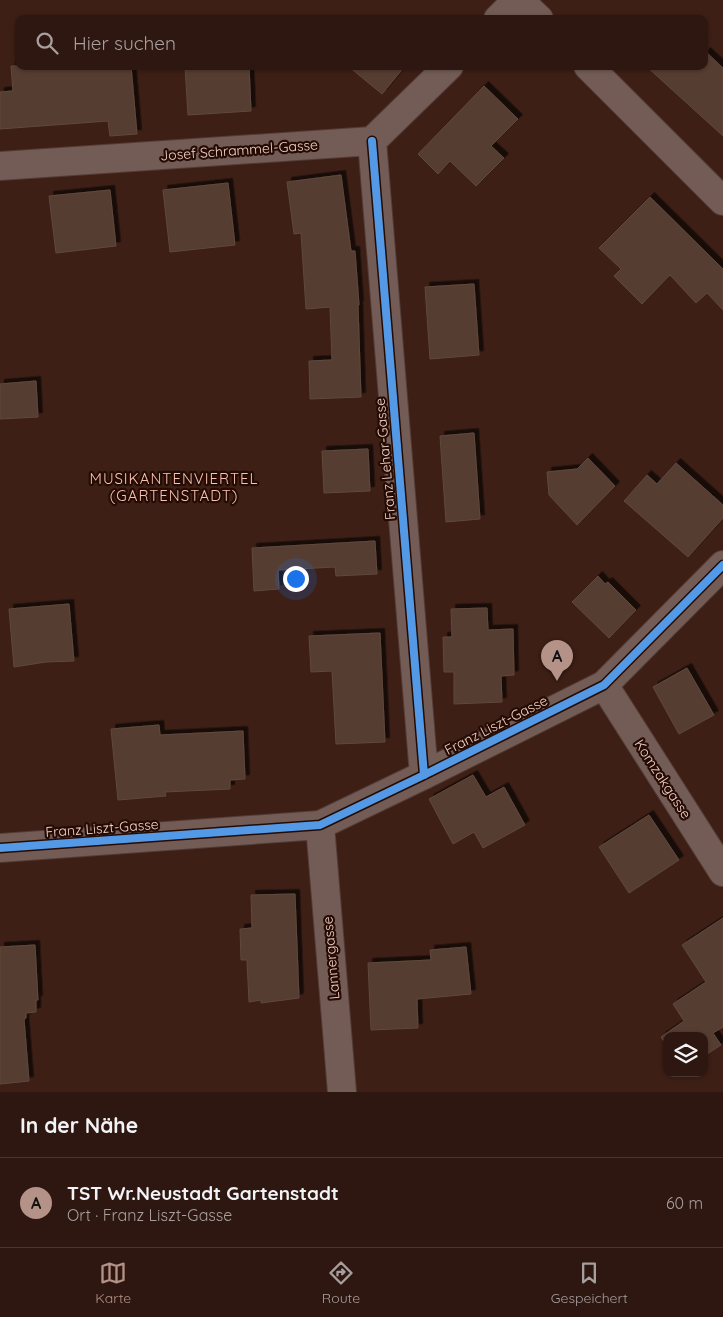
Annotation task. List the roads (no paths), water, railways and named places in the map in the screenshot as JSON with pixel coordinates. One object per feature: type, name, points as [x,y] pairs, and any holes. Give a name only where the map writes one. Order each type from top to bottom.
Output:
[{"type":"street","points":[[502,15],[518,0],[535,15]]},
{"type":"street","points":[[372,141],[445,70]]},
{"type":"street","points":[[592,70],[723,201]]},
{"type":"street","name":"Josef Schrammel-Gasse","points":[[0,166],[372,141]]},
{"type":"street","name":"Franz Lehar-Gasse","points":[[372,141],[424,775]]},
{"type":"street","name":"Franz Liszt-Gasse","points":[[0,848],[320,825],[604,685],[723,565]]},
{"type":"street","name":"Komzakgasse","points":[[604,685],[723,872]]},
{"type":"street","name":"Lannergasse","points":[[320,825],[342,1092]]},
{"type":"place","name":"TST Wr.Neustadt Gartenstadt","points":[[557,681]]},
{"type":"district","name":"MUSIKANTENVIERTEL (GARTENSTADT)","points":[[174,486]]}]
